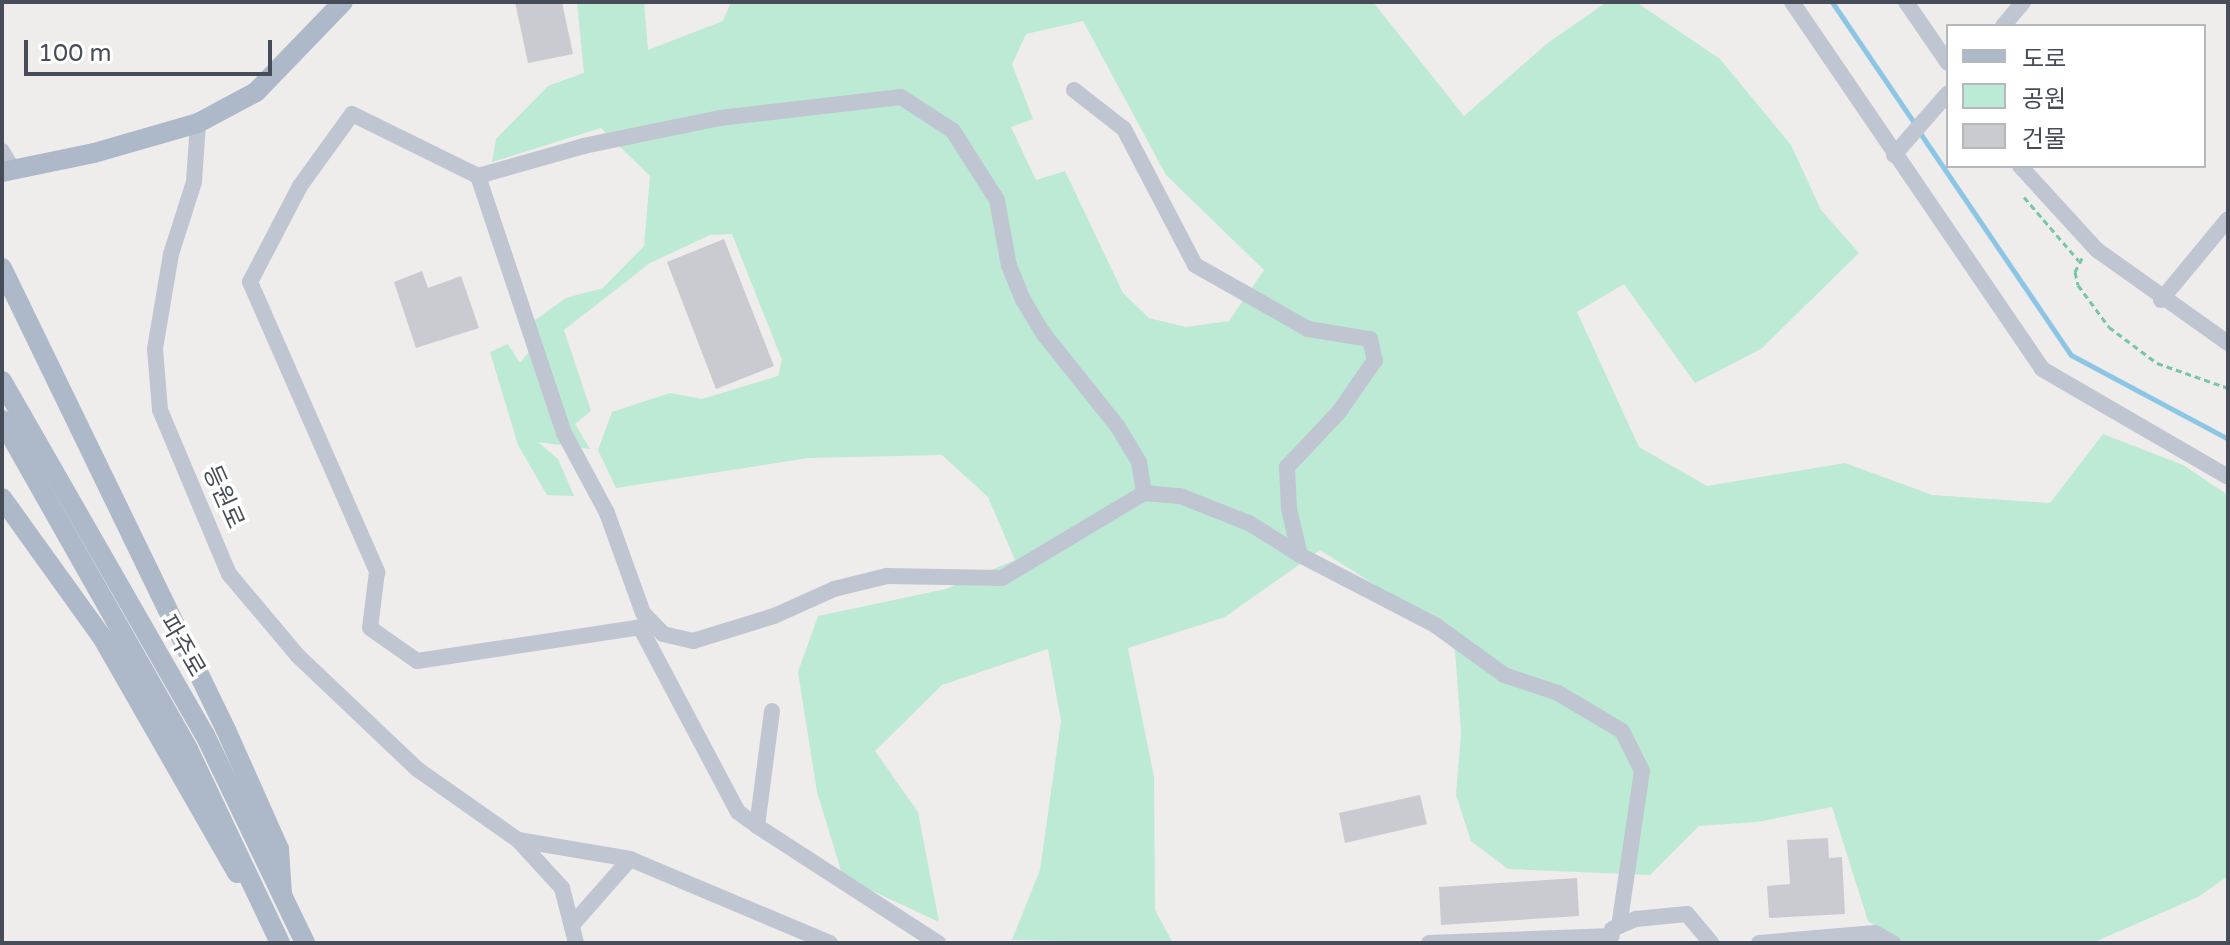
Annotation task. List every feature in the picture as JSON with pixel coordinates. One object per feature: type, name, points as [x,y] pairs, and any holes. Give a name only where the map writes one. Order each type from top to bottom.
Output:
[{"type":"main road","points":[[5,164],[94,153],[198,123],[256,92],[343,2]]},
{"type":"main road","points":[[2,268],[232,743],[279,849],[282,894]]},
{"type":"main road","name":"파주로","points":[[2,381],[205,735],[305,943]]},
{"type":"main road","name":"파주로","points":[[2,420],[188,749],[280,943]]},
{"type":"main road","points":[[2,498],[102,637],[223,854],[268,915]]},
{"type":"street","points":[[1792,2],[2042,369],[2228,477]]},
{"type":"street","points":[[1906,2],[1946,60]]},
{"type":"street","points":[[2005,24],[2023,2]]},
{"type":"street","points":[[1074,90],[1124,129],[1195,265],[1308,329],[1370,339],[1375,360],[1339,412],[1287,467],[1289,509],[1300,555]]},
{"type":"street","points":[[1894,155],[1946,95]]},
{"type":"street","points":[[1144,493],[1139,462],[1118,427],[1043,333],[1023,300],[1009,266],[997,200],[953,131],[901,97],[720,118],[584,146],[478,176],[352,114],[300,186],[250,282],[377,572],[370,628],[417,661],[647,626],[663,634],[693,641],[774,616],[834,589],[887,576],[1002,578],[1144,493],[1180,496],[1249,523],[1300,555],[1435,625],[1504,675],[1558,693],[1622,731],[1642,771],[1614,934]]},
{"type":"street","name":"등원로","points":[[198,123],[194,182],[171,254],[155,349],[160,410],[186,479],[229,574],[298,656],[417,769],[518,840],[562,888],[576,943]]},
{"type":"street","points":[[2022,168],[2093,246],[2161,300],[2228,343]]},
{"type":"street","points":[[478,176],[564,433],[607,513],[647,626],[738,812],[938,943]]},
{"type":"street","points":[[2161,300],[2228,219]]},
{"type":"street","points":[[757,826],[772,711]]},
{"type":"street","points":[[518,840],[630,859],[830,943]]},
{"type":"street","points":[[572,925],[630,859]]},
{"type":"street","points":[[1429,943],[1614,934],[1687,914],[1711,943]]},
{"type":"street","points":[[1759,943],[1875,933],[1893,943]]},
{"type":"path","points":[[2018,188],[2079,261],[2078,285],[2109,327],[2157,363],[2228,388]]},
{"type":"green space","points":[[577,2],[644,2],[648,50],[723,21],[731,2],[1373,2],[1464,116],[1549,42],[1607,2],[1636,2],[1720,59],[1791,145],[1821,210],[1859,253],[1761,349],[1695,383],[1624,284],[1577,312],[1639,447],[1707,486],[1845,463],[1932,495],[2050,503],[2103,434],[2183,465],[2228,495],[2228,876],[2198,897],[2092,943],[1903,943],[1868,921],[1832,807],[1757,822],[1699,826],[1650,875],[1508,869],[1471,841],[1456,795],[1461,733],[1455,650],[1402,602],[1320,550],[1225,617],[1128,648],[1154,777],[1155,910],[1173,943],[1012,940],[1040,870],[1061,721],[1048,649],[942,685],[875,751],[918,812],[939,922],[843,877],[817,792],[798,672],[818,616],[946,589],[1015,560],[988,497],[942,455],[808,458],[616,488],[598,450],[612,412],[670,393],[702,399],[778,376],[782,360],[732,234],[710,235],[650,263],[564,330],[591,411],[575,424],[590,449],[538,442],[558,459],[574,496],[547,495],[518,445],[490,352],[508,344],[520,363],[532,348],[535,320],[566,298],[603,288],[644,246],[650,176],[601,128],[492,162],[496,139],[548,86],[584,73]],"holes":[[[1083,21],[1166,175],[1264,270],[1229,321],[1186,327],[1149,318],[1123,293],[1065,171],[1036,180],[1011,127],[1033,119],[1012,64],[1026,34]]]},
{"type":"building","points":[[515,2],[562,2],[573,54],[528,63]]},
{"type":"building","points":[[724,239],[774,366],[716,389],[667,262]]},
{"type":"building","points":[[422,271],[428,288],[461,276],[479,328],[416,348],[394,282]]},
{"type":"building","points":[[1420,795],[1427,824],[1345,843],[1339,813]]},
{"type":"building","points":[[1828,838],[1829,858],[1842,857],[1845,914],[1769,918],[1767,886],[1790,884],[1787,840]]},
{"type":"building","points":[[1577,878],[1579,916],[1441,925],[1439,887]]},
{"type":"waterway","points":[[1832,2],[1915,124]]},
{"type":"waterway","points":[[1920,133],[2071,355],[2228,439]]}]
